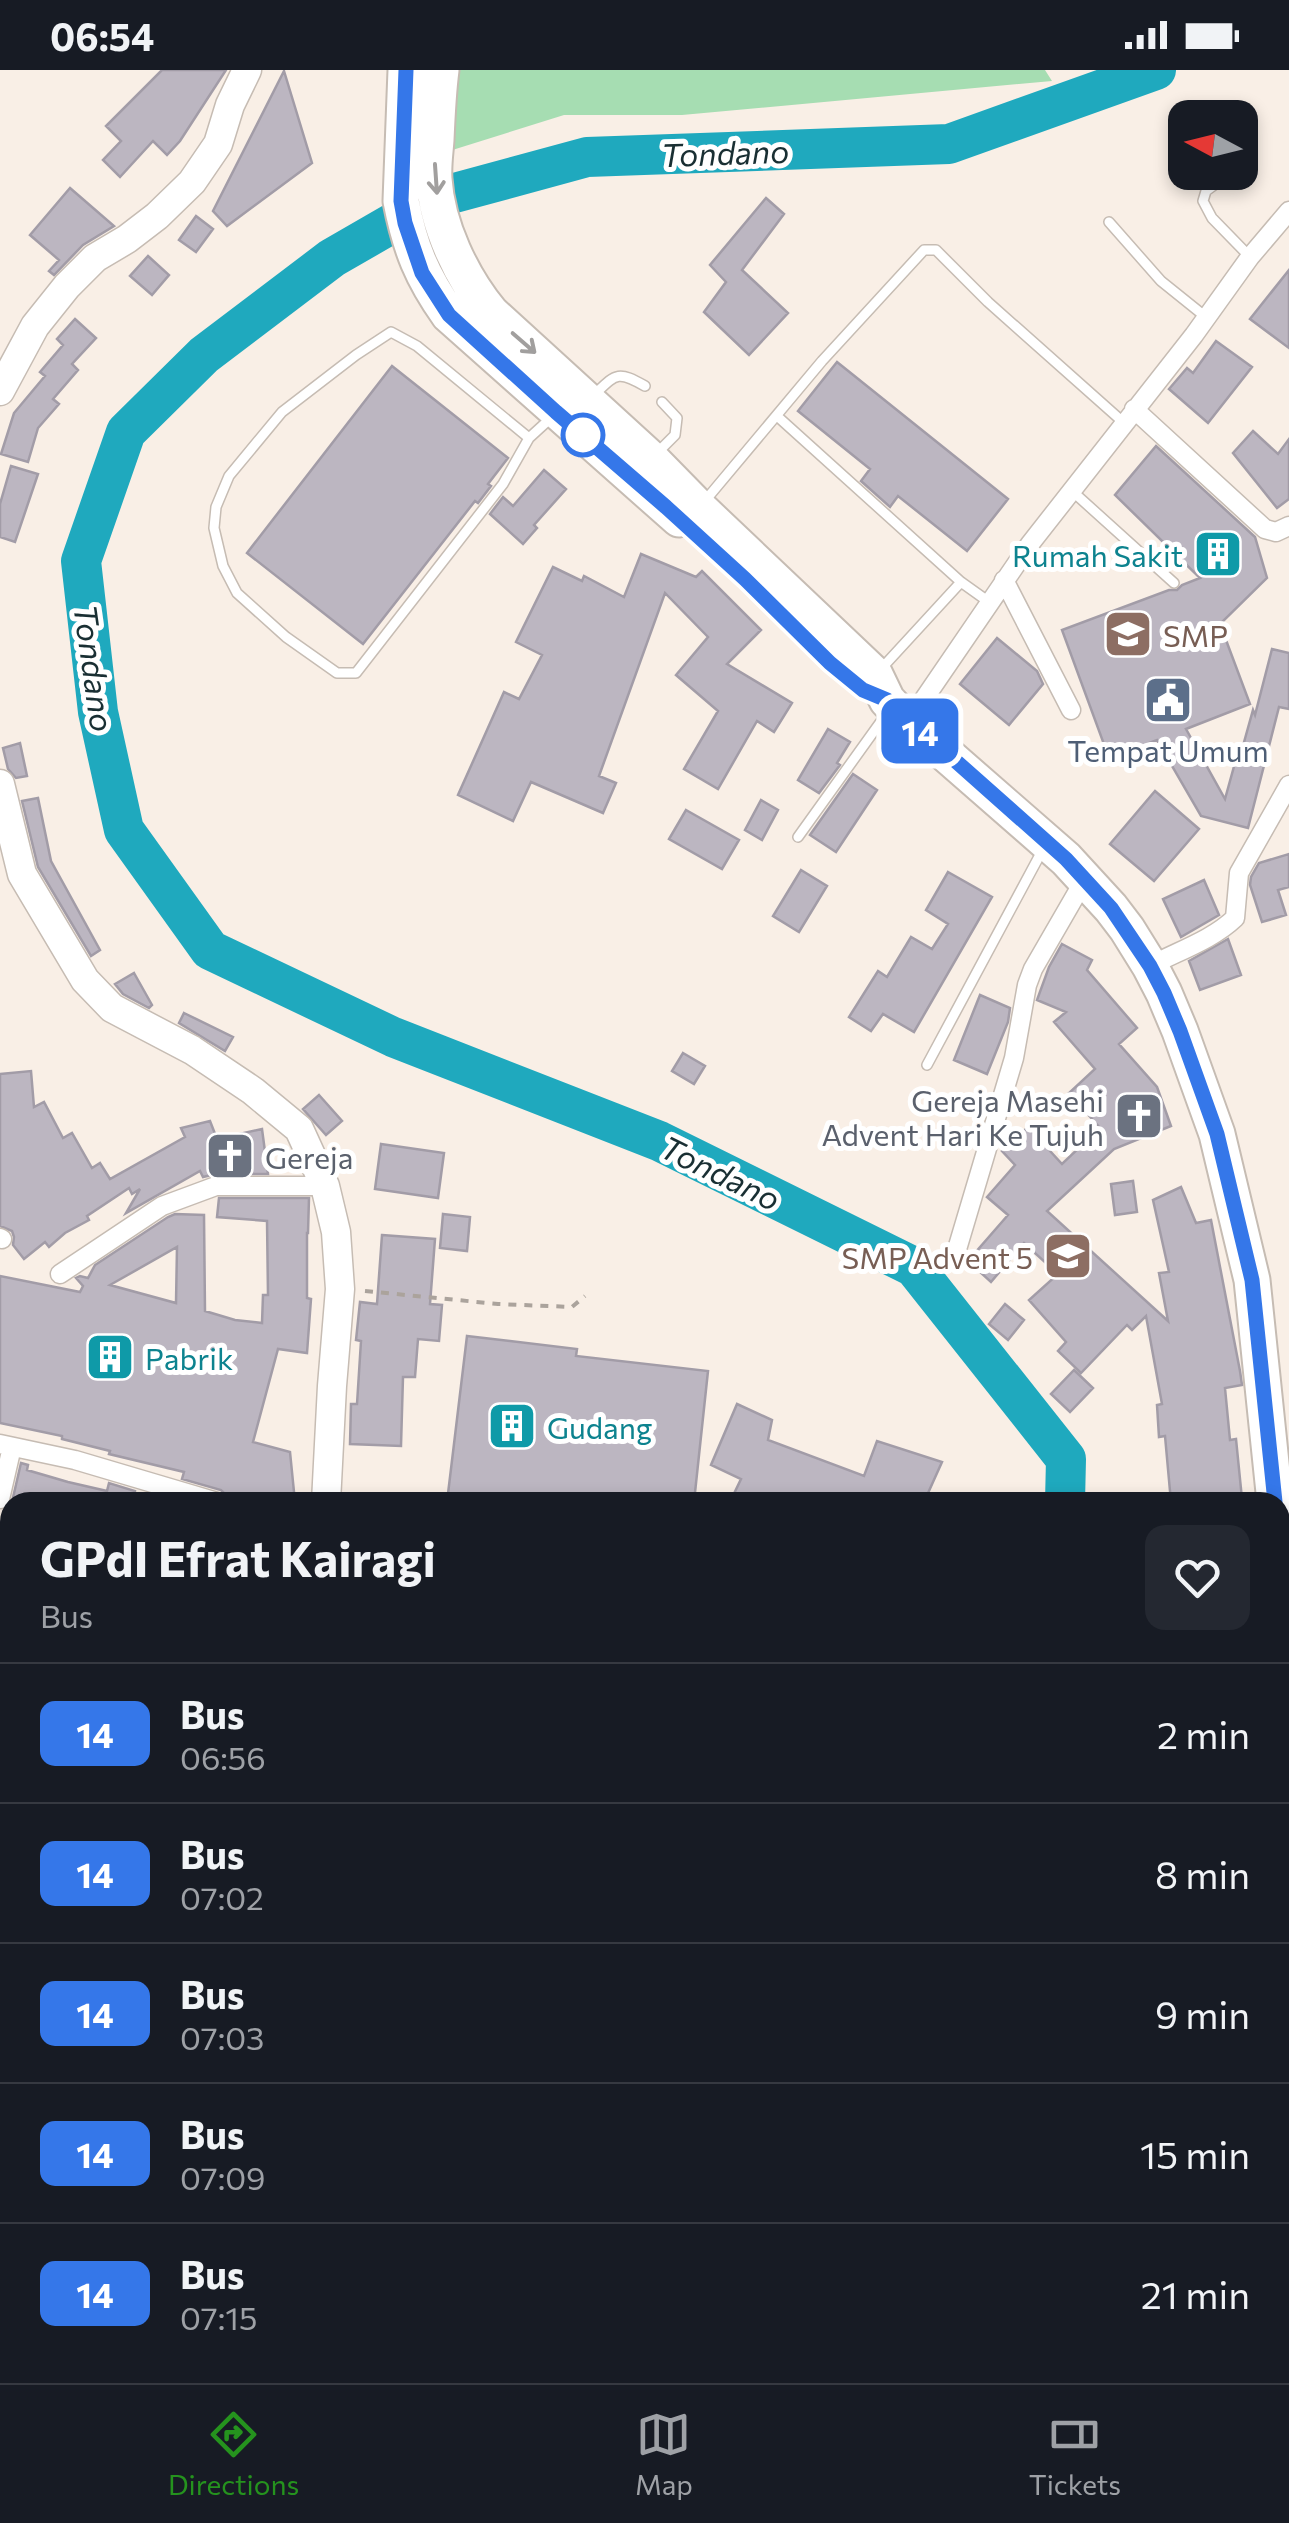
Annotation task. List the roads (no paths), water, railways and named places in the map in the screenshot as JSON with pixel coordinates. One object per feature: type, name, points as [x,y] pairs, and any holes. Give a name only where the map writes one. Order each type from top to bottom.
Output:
[{"type":"highway","points":[[404,77],[401,201],[405,223],[422,273],[449,315],[570,412],[830,663],[863,690],[891,700]]},
{"type":"highway","points":[[440,77],[434,180],[440,213],[460,270],[474,293],[570,412],[651,460],[891,700],[1085,879],[1111,908],[1150,966],[1180,1031],[1217,1134],[1252,1280],[1279,1483]]},
{"type":"main road","points":[[0,392],[34,326],[67,286],[95,258],[156,216],[192,182],[218,144],[230,104],[247,70]]},
{"type":"main road","points":[[0,787],[22,874],[85,980],[112,1008],[192,1050],[253,1091],[299,1129],[324,1186],[336,1232],[340,1289],[327,1492]]},
{"type":"street","points":[[891,700],[989,602],[1250,257],[1285,223]]},
{"type":"street","points":[[1129,416],[1264,529],[1276,532],[1289,526]]},
{"type":"street","points":[[1004,580],[1071,710]]},
{"type":"street","points":[[1150,966],[1212,936],[1235,918],[1239,872],[1289,785]]},
{"type":"street","points":[[958,1246],[1014,1058],[1027,986],[1085,879]]},
{"type":"street","points":[[60,1274],[162,1206],[216,1186],[324,1186]]},
{"type":"street","points":[[1,1492],[6,1446],[75,1460],[182,1492]]},
{"type":"lane","points":[[1207,190],[1203,202],[1212,218],[1250,257]]},
{"type":"lane","points":[[1110,222],[1161,281],[1206,318]]},
{"type":"lane","points":[[699,508],[822,362],[924,250],[936,250],[988,302],[1129,416]]},
{"type":"lane","points":[[529,438],[417,346],[390,332],[282,412],[229,476],[216,507],[214,528],[223,566],[237,593],[286,637],[337,673],[356,673],[503,484],[529,438],[619,375],[625,374],[645,386]]},
{"type":"lane","points":[[651,460],[675,434],[677,418],[662,402]]},
{"type":"lane","points":[[777,416],[961,582],[989,602]]},
{"type":"lane","points":[[1071,490],[1174,583]]},
{"type":"lane","points":[[798,837],[891,700],[961,582]]},
{"type":"lane","points":[[927,1065],[1047,842]]},
{"type":"waterway","name":"Tondano","points":[[1065,1492],[1066,1459],[914,1267],[659,1141],[393,1037],[210,950],[124,830],[98,712],[81,561],[126,432],[204,355],[332,258],[436,198],[587,157],[949,144],[1156,70]]},
{"type":"place","name":"Rumah Sakit","points":[[1218,554]]},
{"type":"place","name":"SMP","points":[[1128,634]]},
{"type":"place","name":"Tempat Umum","points":[[1168,700]]},
{"type":"place","name":"Gereja Masehi Advent Hari Ke Tujuh","points":[[1139,1116]]},
{"type":"place","name":"Gereja","points":[[230,1156]]},
{"type":"place","name":"SMP Advent 5","points":[[1068,1256]]},
{"type":"place","name":"Pabrik","points":[[110,1357]]},
{"type":"place","name":"Gudang","points":[[512,1426]]}]
